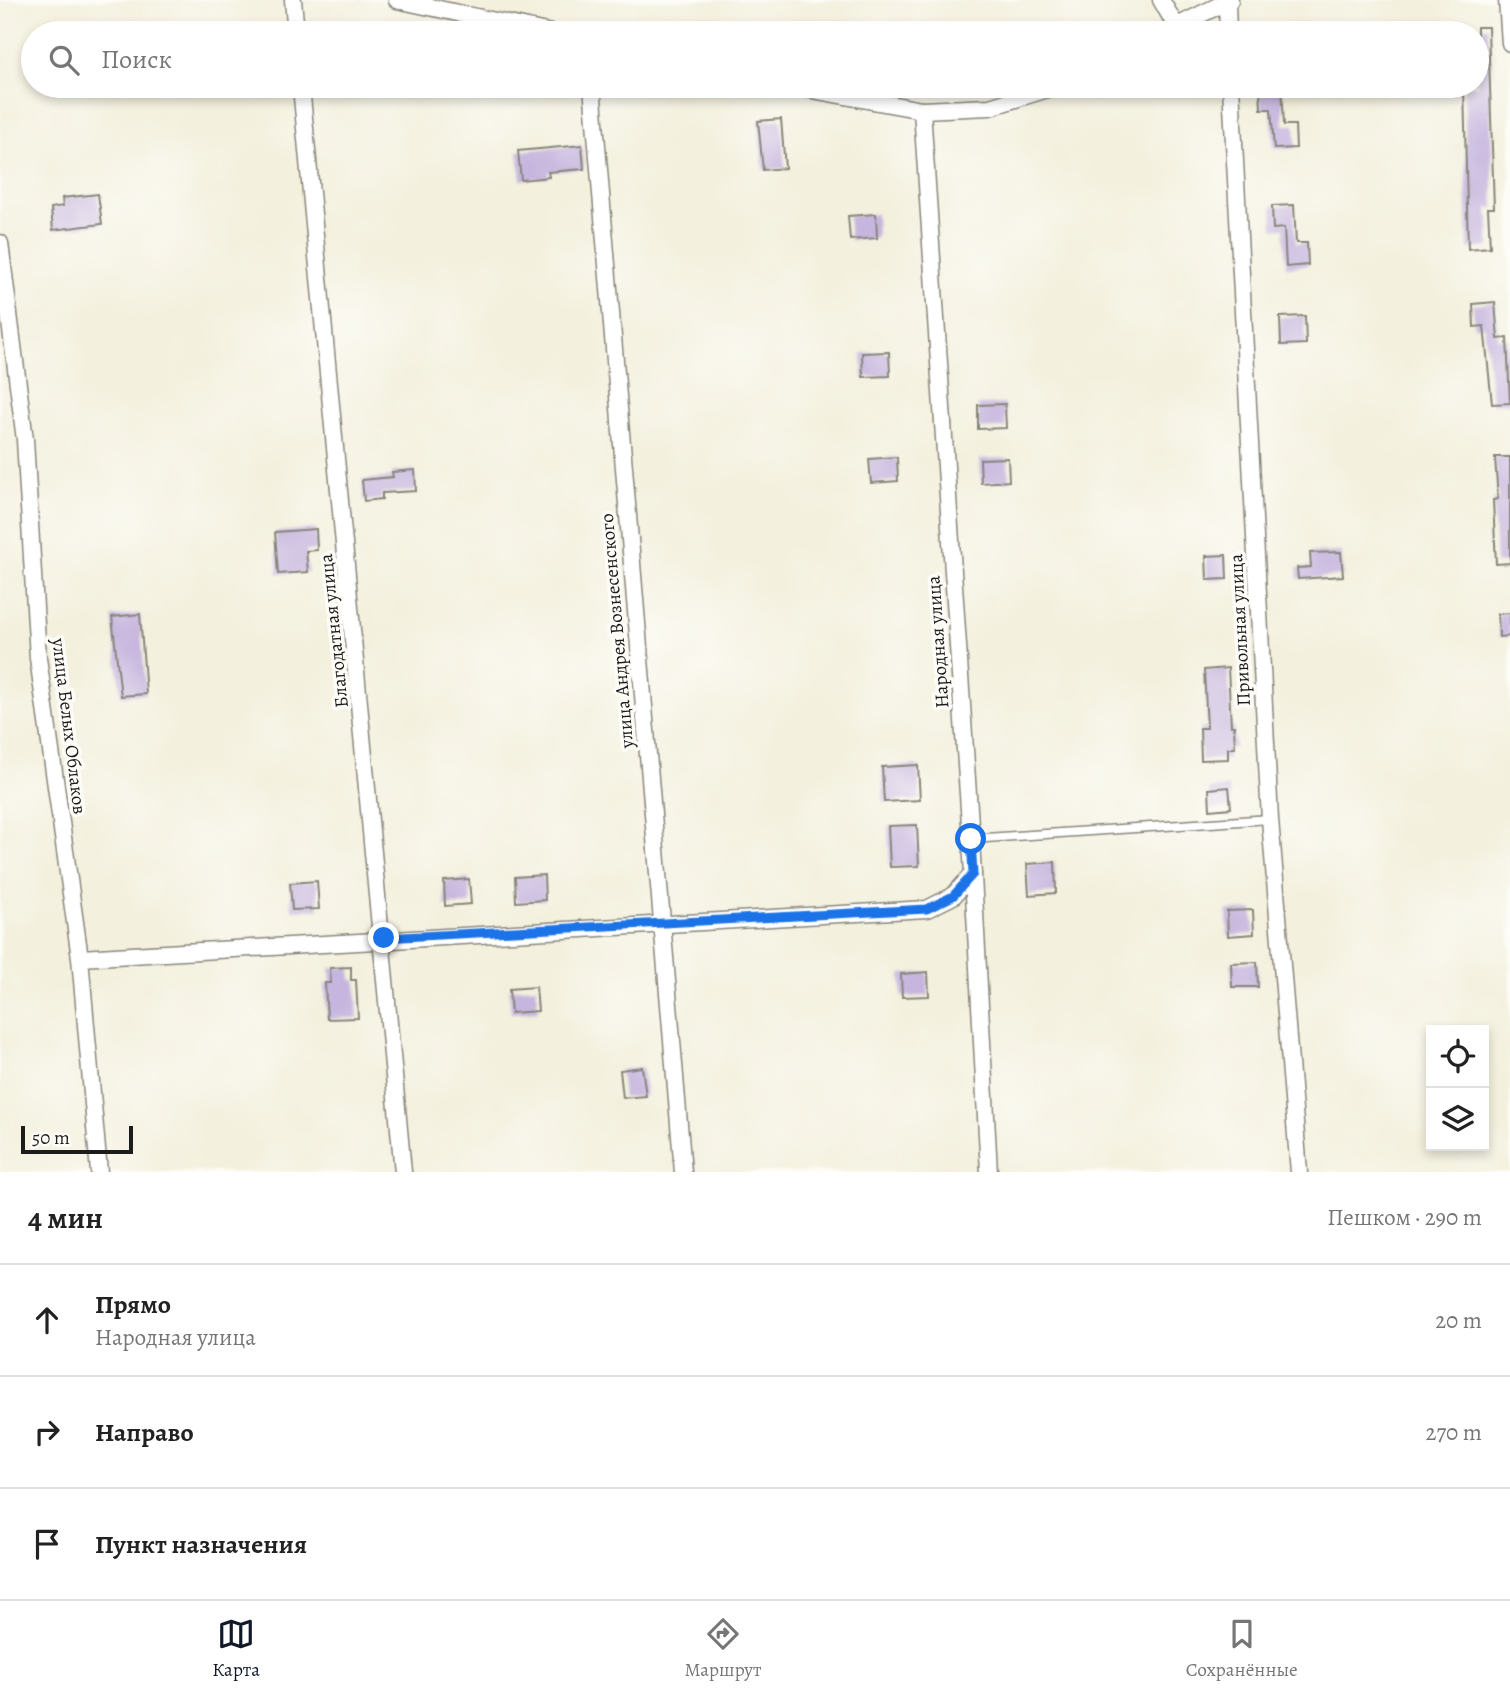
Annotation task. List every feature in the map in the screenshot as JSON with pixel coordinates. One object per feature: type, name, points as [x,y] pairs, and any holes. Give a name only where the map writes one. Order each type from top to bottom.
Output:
[{"type":"street","points":[[293,0],[295,21]]},
{"type":"street","points":[[397,0],[495,21]]},
{"type":"street","points":[[1161,0],[1167,21]]},
{"type":"street","points":[[1507,0],[1510,43]]},
{"type":"street","points":[[1187,21],[1228,1],[1228,21]]},
{"type":"street","name":"Благодатная улица","points":[[303,98],[384,938],[403,1172]]},
{"type":"street","name":"улица Андрея Вознесенского","points":[[593,98],[683,1172]]},
{"type":"street","points":[[856,98],[922,110],[990,107],[1019,98]]},
{"type":"street","name":"Привольная улица","points":[[1232,98],[1270,818],[1299,1172]]},
{"type":"street","name":"Народная улица","points":[[922,110],[971,839],[989,1172]]},
{"type":"street","name":"улица Белых Облаков","points":[[0,243],[25,440],[38,658],[80,958],[99,1172]]},
{"type":"street","points":[[80,958],[384,938],[927,909],[953,896],[973,874]]},
{"type":"lane","points":[[971,839],[1270,818]]},
{"type":"building","points":[[1489,57],[1494,208],[1488,208],[1490,247],[1468,249],[1464,98],[1489,98]]},
{"type":"building","points":[[1260,98],[1283,98],[1284,125],[1295,125],[1296,148],[1274,149],[1271,109],[1261,109]]},
{"type":"building","points":[[781,119],[785,168],[763,170],[758,121]]},
{"type":"building","points":[[582,145],[584,169],[548,172],[549,177],[521,180],[518,151]]},
{"type":"building","points":[[98,194],[102,224],[53,230],[51,208],[63,206],[62,198]]},
{"type":"building","points":[[1294,205],[1296,243],[1307,243],[1308,265],[1286,267],[1284,228],[1273,229],[1272,206]]},
{"type":"building","points":[[876,214],[877,238],[850,240],[848,216]]},
{"type":"building","points":[[1495,302],[1498,339],[1507,338],[1510,403],[1492,404],[1484,326],[1474,327],[1473,304]]},
{"type":"building","points":[[1305,316],[1306,344],[1281,345],[1280,317]]},
{"type":"building","points":[[889,352],[890,376],[863,377],[862,353]]},
{"type":"building","points":[[1005,404],[1006,428],[978,429],[978,405]]},
{"type":"building","points":[[897,457],[898,481],[871,483],[869,459]]},
{"type":"building","points":[[1495,457],[1510,457],[1510,563],[1496,564],[1493,500],[1498,499]]},
{"type":"building","points":[[1008,458],[1009,481],[981,483],[980,459]]},
{"type":"building","points":[[415,470],[416,491],[382,493],[382,499],[364,501],[362,480],[393,477],[392,472]]},
{"type":"building","points":[[316,529],[317,550],[306,551],[308,572],[278,574],[275,532]]},
{"type":"building","points":[[1341,552],[1343,576],[1298,579],[1297,568],[1311,567],[1310,553]]},
{"type":"building","points":[[1226,555],[1227,579],[1207,580],[1206,556]]},
{"type":"building","points":[[1510,613],[1510,636],[1499,637],[1498,614]]},
{"type":"building","points":[[140,614],[146,694],[121,696],[112,617]]},
{"type":"building","points":[[1228,668],[1235,748],[1228,748],[1228,759],[1201,760],[1200,728],[1207,728],[1204,670]]},
{"type":"building","points":[[918,765],[920,800],[884,802],[882,767]]},
{"type":"building","points":[[1229,787],[1231,808],[1210,810],[1209,789]]},
{"type":"building","points":[[917,825],[919,866],[890,867],[888,826]]},
{"type":"building","points":[[1055,862],[1056,893],[1029,895],[1027,864]]},
{"type":"building","points":[[544,875],[545,900],[516,902],[515,877]]},
{"type":"building","points":[[469,879],[471,904],[445,906],[444,881]]},
{"type":"building","points":[[317,881],[319,909],[292,910],[290,883]]},
{"type":"building","points":[[1253,910],[1254,934],[1228,936],[1227,911]]},
{"type":"building","points":[[1257,962],[1258,987],[1232,987],[1231,963]]},
{"type":"building","points":[[351,967],[351,980],[356,980],[358,1018],[327,1019],[325,983],[331,983],[330,968]]},
{"type":"building","points":[[928,972],[929,996],[902,997],[901,974]]},
{"type":"building","points":[[536,987],[538,1011],[511,1013],[509,989]]},
{"type":"building","points":[[642,1067],[646,1096],[623,1098],[620,1070]]},
{"type":"route","points":[[384,938],[927,909],[953,896],[973,874],[971,839]]}]
